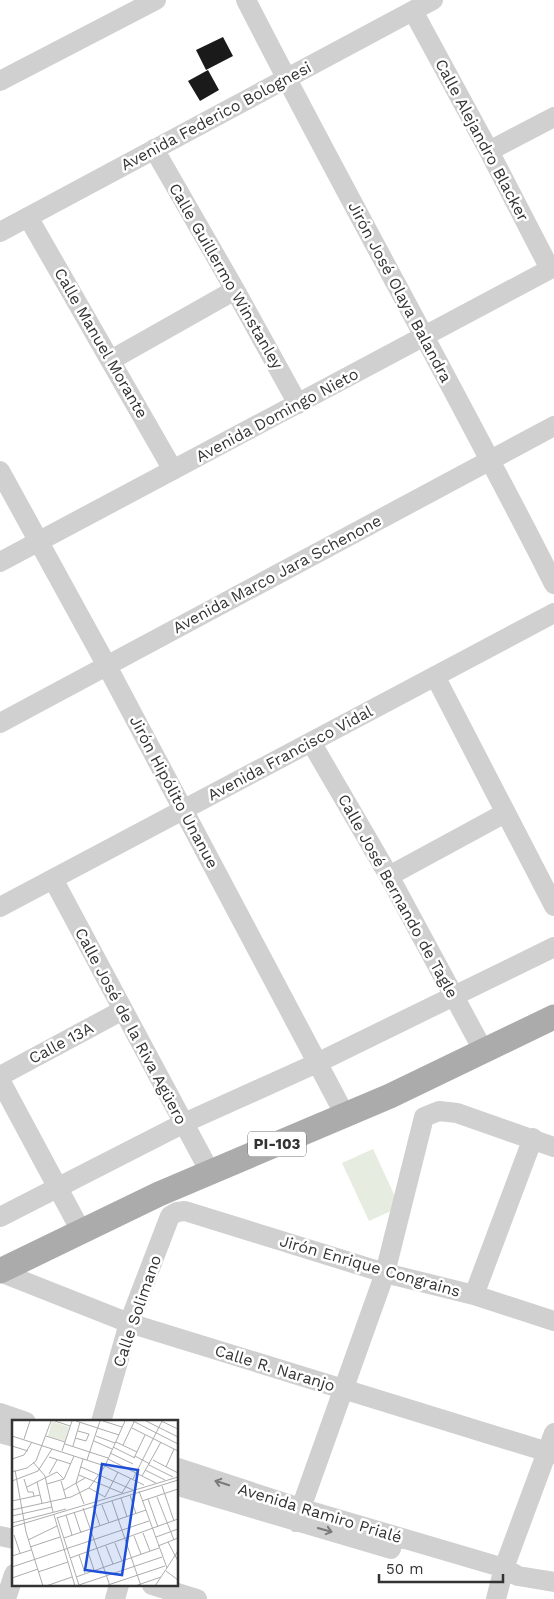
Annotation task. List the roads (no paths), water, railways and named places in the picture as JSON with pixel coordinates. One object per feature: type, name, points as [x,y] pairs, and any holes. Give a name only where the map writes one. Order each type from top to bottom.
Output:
[{"type":"main road","name":"PI-103","points":[[0,1271],[81,1230],[210,1172],[390,1096],[554,1017]]},
{"type":"street","points":[[0,81],[156,0]]},
{"type":"street","name":"Jirón José Olaya Balandra","points":[[246,0],[491,460],[554,584]]},
{"type":"street","name":"Avenida Federico Bolognesi","points":[[0,232],[433,0]]},
{"type":"street","name":"Calle Alejandro Blacker","points":[[413,11],[552,268]]},
{"type":"street","points":[[489,151],[554,117]]},
{"type":"street","name":"Calle Guillermo Winstanley","points":[[154,150],[298,404]]},
{"type":"street","name":"Calle Manuel Morante","points":[[28,217],[173,470]]},
{"type":"street","name":"Avenida Domingo Nieto","points":[[0,562],[552,268]]},
{"type":"street","points":[[111,360],[235,290]]},
{"type":"street","name":"Avenida Marco Jara Schenone","points":[[0,723],[554,426]]},
{"type":"street","name":"Jirón Hipólito Unanue","points":[[0,471],[184,810],[344,1115]]},
{"type":"street","name":"Avenida Francisco Vidal","points":[[0,907],[554,614]]},
{"type":"street","points":[[435,676],[554,906]]},
{"type":"street","name":"Calle José Bernando de Tagle","points":[[310,742],[389,876],[484,1050]]},
{"type":"street","points":[[389,876],[505,813]]},
{"type":"street","name":"Calle José de la Riva Agüero","points":[[53,879],[210,1172]]},
{"type":"street","points":[[0,1217],[184,1124],[317,1063],[554,947]]},
{"type":"street","name":"Calle 13A","points":[[0,1076],[123,1010]]},
{"type":"street","points":[[0,1080],[81,1230]]},
{"type":"street","points":[[298,1515],[385,1273],[424,1117],[439,1111],[457,1113],[554,1147]]},
{"type":"street","points":[[474,1295],[532,1138]]},
{"type":"street","name":"Jirón Enrique Congrains","points":[[185,1211],[385,1273],[474,1295],[554,1321]]},
{"type":"street","name":"Calle Solimano","points":[[102,1420],[129,1323],[170,1216],[185,1211]]},
{"type":"street","name":"Calle R. Naranjo","points":[[0,1271],[129,1323],[550,1453]]},
{"type":"street","points":[[0,1414],[20,1420]]},
{"type":"street","points":[[505,1581],[550,1453],[554,1433]]},
{"type":"street","name":"Avenida Ramiro Prialé","points":[[179,1468],[298,1515],[505,1581],[554,1582]]},
{"type":"street","name":"Avenida Ramiro Prialé","points":[[179,1486],[298,1515]]},
{"type":"street","points":[[6,1599],[12,1580]]},
{"type":"street","points":[[115,1599],[119,1586]]},
{"type":"street","points":[[155,1586],[197,1599]]}]
